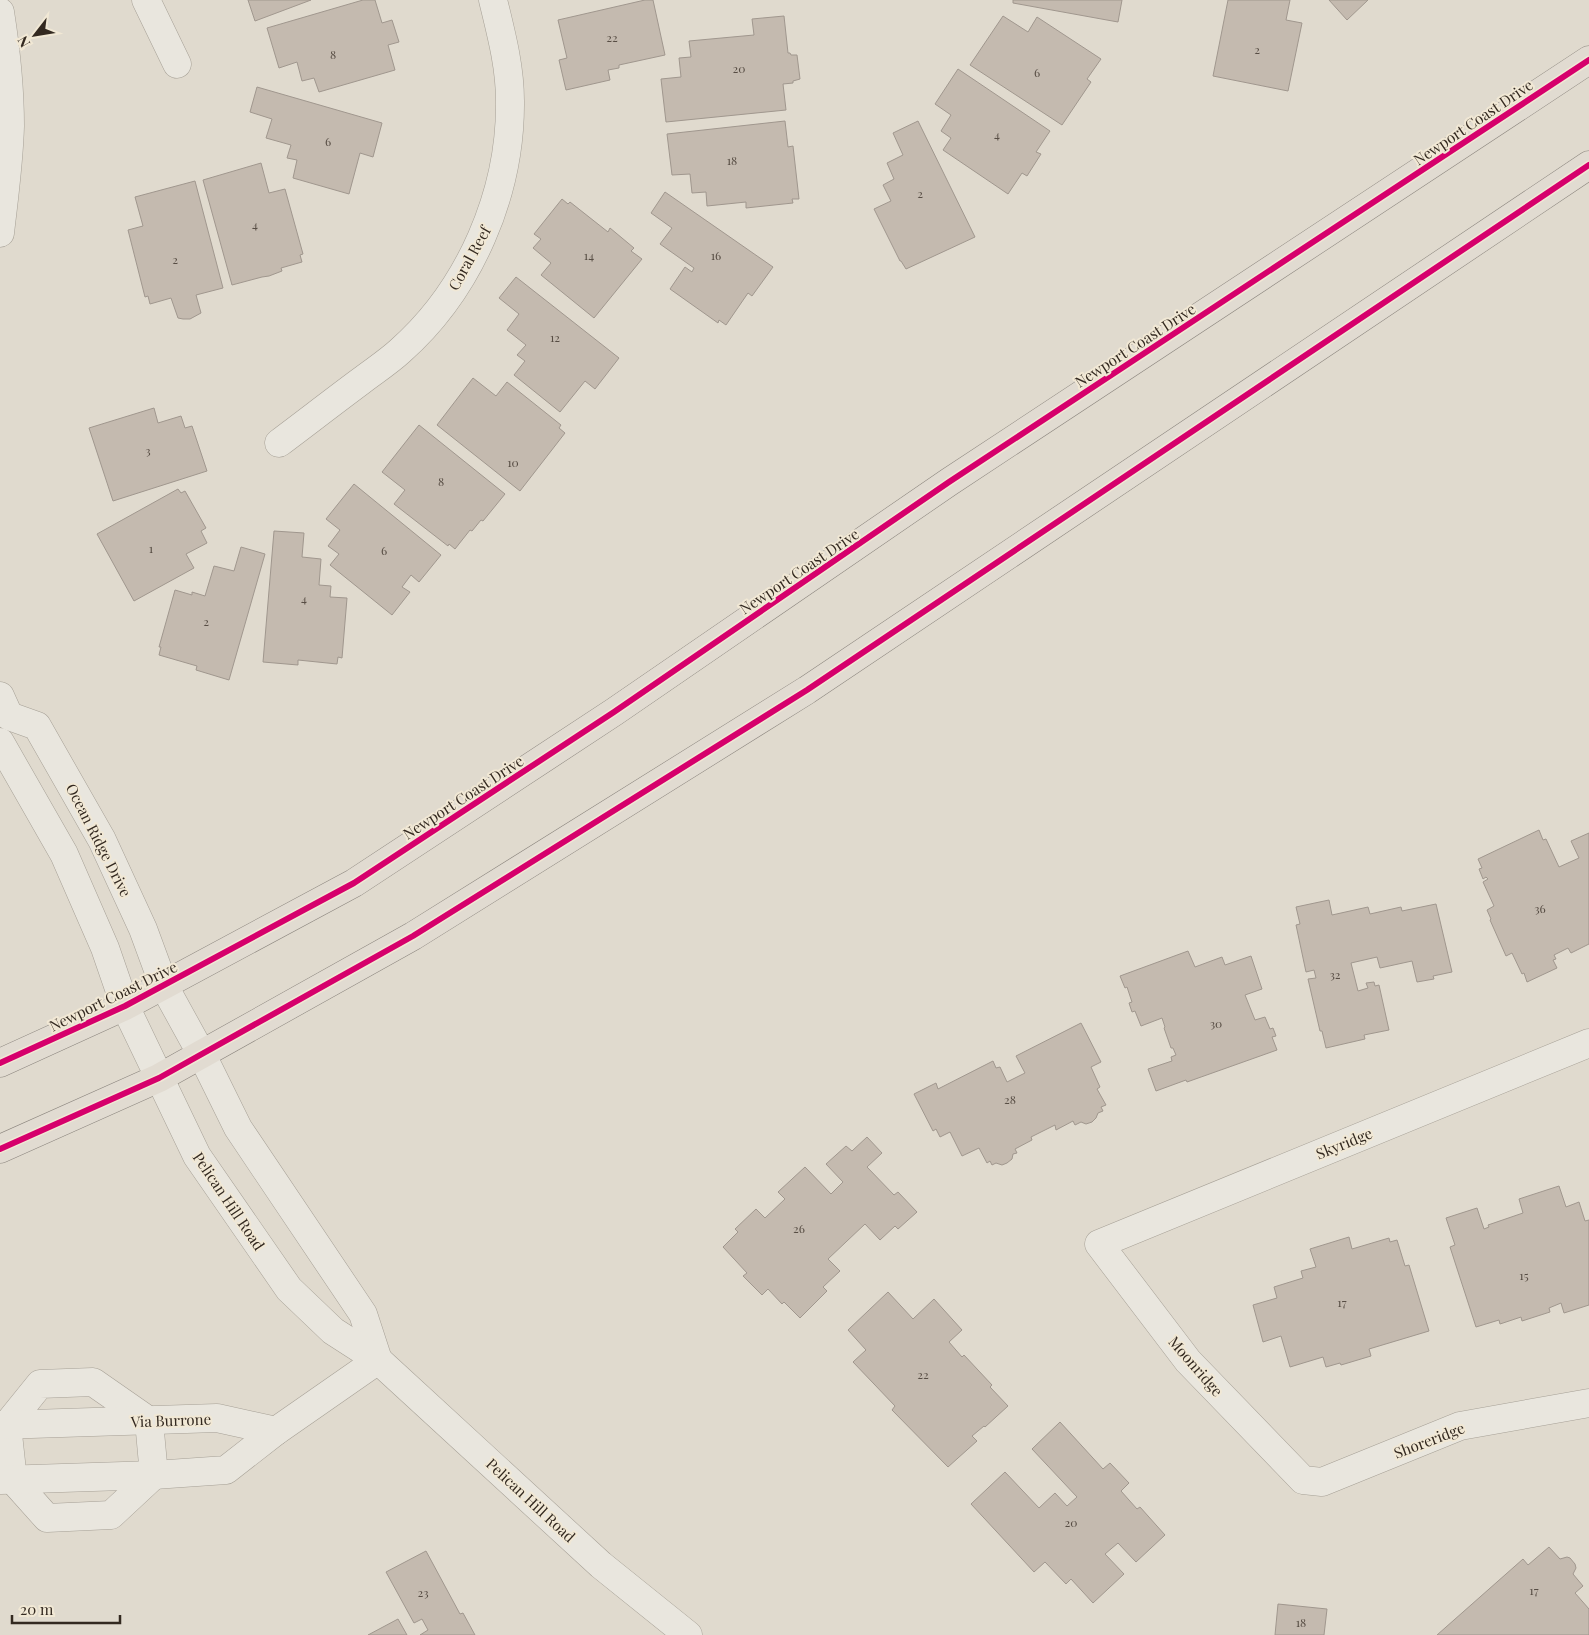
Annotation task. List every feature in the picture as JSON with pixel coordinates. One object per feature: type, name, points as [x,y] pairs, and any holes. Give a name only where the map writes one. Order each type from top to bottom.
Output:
[{"type":"main road","name":"Newport Coast Drive","points":[[0,1063],[125,1006],[354,883],[614,712],[950,482],[1589,60]]},
{"type":"main road","points":[[0,1150],[159,1078],[413,936],[807,690],[1589,166]]},
{"type":"street","points":[[146,0],[177,64]]},
{"type":"street","name":"Coral Reef","points":[[279,443],[401,351],[439,310],[468,266],[491,218],[506,159],[510,101],[505,45],[492,0]]},
{"type":"street","points":[[0,12],[7,65],[10,126],[0,233]]},
{"type":"street","name":"Ocean Ridge Drive","points":[[3,716],[37,726],[102,840],[143,929],[164,986]]},
{"type":"street","points":[[0,742],[64,854],[105,948],[125,1006]]},
{"type":"street","name":"Pelican Hill Road","points":[[164,986],[202,1054],[238,1128],[363,1314],[378,1360]]},
{"type":"street","name":"Pelican Hill Road","points":[[125,1006],[197,1156],[289,1289],[333,1331],[378,1360],[601,1565],[688,1635]]},
{"type":"street","name":"Skyridge","points":[[1098,1244],[1589,1043]]},
{"type":"street","name":"Moonridge","points":[[1098,1244],[1188,1361],[1302,1480]]},
{"type":"street","points":[[6,1480],[226,1470],[276,1431],[378,1360]]},
{"type":"street","points":[[93,1382],[150,1421],[154,1474],[111,1515],[47,1518],[6,1480],[4,1425],[40,1384],[93,1382]]},
{"type":"street","name":"Shoreridge","points":[[1302,1480],[1322,1482],[1460,1426],[1589,1403]]},
{"type":"street","name":"Via Burrone","points":[[4,1425],[217,1418],[276,1431]]},
{"type":"building","points":[[248,0],[311,0],[255,21]]},
{"type":"building","points":[[363,0],[375,0],[382,23],[392,20],[399,42],[388,45],[395,70],[319,92],[314,78],[302,81],[297,62],[279,68],[267,28]]},
{"type":"building","points":[[645,0],[653,0],[665,55],[619,65],[619,68],[608,70],[610,80],[566,90],[559,60],[567,58],[558,20]]},
{"type":"building","points":[[1013,0],[1122,0],[1118,22],[1013,3]]},
{"type":"building","points":[[1228,0],[1290,0],[1286,20],[1302,23],[1288,91],[1213,76]]},
{"type":"building","points":[[1329,0],[1368,0],[1347,20]]},
{"type":"building","points":[[784,16],[788,53],[797,55],[800,79],[793,81],[793,83],[783,84],[786,110],[666,122],[661,79],[681,77],[679,58],[691,57],[689,41],[754,35],[752,19]]},
{"type":"building","points":[[1003,16],[1028,32],[1037,17],[1101,59],[1087,79],[1091,82],[1062,125],[970,65]]},
{"type":"building","points":[[958,69],[1050,131],[1036,152],[1041,154],[1027,176],[1022,173],[1008,194],[943,150],[951,138],[941,131],[951,115],[935,104]]},
{"type":"building","points":[[257,87],[382,123],[373,157],[360,153],[349,194],[293,178],[297,160],[287,158],[291,145],[266,138],[272,119],[250,112]]},
{"type":"building","points":[[785,121],[788,147],[793,146],[799,199],[792,199],[793,203],[746,208],[746,202],[707,206],[706,192],[692,193],[690,174],[672,175],[667,134]]},
{"type":"building","points":[[918,121],[975,237],[906,269],[900,261],[874,209],[891,201],[883,185],[894,179],[887,163],[903,155],[893,133]]},
{"type":"building","points":[[261,163],[269,193],[285,189],[303,254],[300,255],[302,262],[281,268],[282,271],[269,276],[232,285],[203,180]]},
{"type":"building","points":[[195,181],[223,288],[196,295],[201,313],[190,319],[183,319],[178,318],[171,298],[150,304],[148,296],[145,297],[128,230],[143,226],[135,197]]},
{"type":"building","points":[[665,192],[773,267],[752,296],[748,293],[726,325],[719,320],[718,323],[670,289],[685,267],[692,272],[694,268],[660,244],[672,228],[651,213]]},
{"type":"building","points":[[562,199],[568,204],[570,202],[608,232],[610,228],[634,248],[631,251],[642,259],[594,318],[541,275],[551,263],[533,248],[541,239],[534,234]]},
{"type":"building","points":[[516,277],[619,358],[595,389],[585,381],[560,412],[514,375],[525,361],[517,355],[526,345],[507,330],[519,314],[499,298]]},
{"type":"building","points":[[473,378],[496,396],[507,382],[561,425],[559,428],[565,433],[520,491],[437,425]]},
{"type":"building","points":[[154,408],[158,423],[181,416],[185,428],[192,426],[207,471],[113,501],[89,428]]},
{"type":"building","points":[[419,425],[505,494],[483,521],[481,520],[472,531],[470,530],[455,549],[449,544],[448,546],[394,504],[405,490],[382,472]]},
{"type":"building","points":[[354,484],[441,555],[419,582],[411,575],[402,587],[410,592],[392,615],[330,565],[339,554],[328,546],[340,530],[326,519]]},
{"type":"building","points":[[178,489],[181,493],[185,491],[206,528],[201,531],[207,543],[186,554],[194,568],[134,601],[97,534]]},
{"type":"building","points":[[274,531],[304,533],[302,557],[321,559],[319,585],[331,586],[330,597],[347,598],[342,658],[338,657],[337,664],[298,660],[298,665],[263,662]]},
{"type":"building","points":[[241,547],[265,554],[229,680],[196,670],[197,666],[159,655],[161,647],[159,647],[175,590],[192,595],[192,592],[205,596],[214,566],[234,571]]},
{"type":"building","points":[[1539,830],[1543,840],[1546,839],[1559,867],[1579,858],[1571,841],[1589,833],[1589,944],[1571,953],[1568,948],[1554,955],[1556,959],[1553,960],[1557,968],[1527,982],[1512,953],[1506,956],[1490,920],[1487,910],[1494,906],[1483,882],[1488,879],[1486,877],[1483,879],[1479,869],[1482,868],[1478,859]]},
{"type":"building","points":[[1329,900],[1332,915],[1368,907],[1370,914],[1401,907],[1402,911],[1436,904],[1452,972],[1433,976],[1434,979],[1417,982],[1412,961],[1380,968],[1377,957],[1351,963],[1358,991],[1368,988],[1366,983],[1374,982],[1375,986],[1379,985],[1389,1030],[1364,1035],[1365,1039],[1326,1048],[1322,1031],[1320,1031],[1308,979],[1316,978],[1314,970],[1306,972],[1296,925],[1300,924],[1296,907]]},
{"type":"building","points":[[1188,951],[1195,967],[1222,957],[1225,965],[1251,956],[1262,989],[1245,995],[1255,1020],[1265,1017],[1270,1029],[1273,1028],[1276,1036],[1272,1037],[1277,1050],[1156,1091],[1148,1069],[1172,1061],[1171,1057],[1176,1055],[1173,1048],[1171,1048],[1162,1018],[1141,1026],[1135,1011],[1132,1012],[1129,1003],[1132,1002],[1127,987],[1125,988],[1120,976]]},
{"type":"building","points":[[1081,1023],[1101,1062],[1091,1067],[1100,1087],[1097,1089],[1106,1105],[1101,1107],[1103,1111],[1098,1113],[1092,1122],[1086,1124],[1081,1122],[1075,1125],[1073,1121],[1056,1130],[1055,1125],[1031,1137],[1032,1140],[1015,1149],[1017,1153],[1013,1154],[1012,1159],[1002,1165],[996,1163],[992,1165],[990,1161],[987,1163],[979,1148],[962,1156],[950,1132],[940,1137],[936,1129],[933,1131],[914,1094],[936,1083],[938,1089],[993,1061],[996,1068],[1000,1067],[1007,1082],[1025,1073],[1016,1056]]},
{"type":"building","points":[[867,1137],[882,1153],[867,1167],[894,1195],[898,1192],[917,1212],[898,1229],[895,1226],[880,1240],[865,1224],[828,1259],[840,1271],[823,1287],[827,1291],[800,1318],[784,1302],[782,1304],[768,1289],[762,1295],[743,1276],[747,1273],[723,1247],[738,1232],[735,1229],[756,1209],[765,1218],[785,1199],[778,1192],[805,1167],[831,1194],[843,1182],[826,1164],[846,1146],[852,1151]]},
{"type":"building","points":[[1559,1186],[1566,1207],[1579,1202],[1585,1221],[1589,1220],[1589,1305],[1564,1313],[1561,1303],[1549,1308],[1550,1312],[1522,1321],[1521,1317],[1500,1324],[1499,1320],[1476,1327],[1450,1247],[1455,1245],[1446,1218],[1477,1208],[1484,1229],[1489,1227],[1488,1225],[1523,1213],[1519,1199]]},
{"type":"building","points":[[1349,1237],[1352,1249],[1389,1238],[1390,1242],[1397,1240],[1405,1266],[1409,1265],[1429,1331],[1369,1349],[1371,1356],[1341,1365],[1340,1363],[1326,1367],[1323,1357],[1290,1367],[1281,1336],[1263,1342],[1253,1305],[1277,1298],[1274,1287],[1303,1278],[1301,1271],[1316,1267],[1310,1249]]},
{"type":"building","points":[[888,1292],[913,1319],[934,1299],[962,1330],[949,1342],[992,1385],[990,1387],[1008,1406],[972,1436],[977,1441],[948,1467],[892,1410],[895,1406],[853,1362],[866,1350],[848,1330]]},
{"type":"building","points":[[1060,1422],[1103,1469],[1110,1463],[1129,1483],[1121,1491],[1137,1509],[1140,1507],[1165,1535],[1136,1562],[1118,1543],[1105,1554],[1124,1574],[1093,1603],[1071,1579],[1066,1584],[1045,1562],[1034,1572],[971,1504],[1005,1472],[1039,1508],[1055,1493],[1067,1506],[1077,1497],[1032,1449]]},
{"type":"building","points":[[1549,1547],[1560,1559],[1570,1558],[1575,1564],[1576,1568],[1573,1574],[1583,1586],[1575,1593],[1589,1609],[1589,1635],[1437,1635],[1523,1559],[1528,1565]]},
{"type":"building","points":[[426,1551],[460,1614],[463,1613],[475,1635],[420,1635],[428,1630],[422,1619],[414,1623],[386,1572]]},
{"type":"building","points":[[1278,1604],[1327,1609],[1324,1635],[1275,1635]]},
{"type":"building","points":[[398,1619],[407,1635],[368,1635]]},
{"type":"cycle path","points":[[0,1063],[125,1006],[354,883],[614,712],[949,482],[1589,60]]},
{"type":"cycle path","points":[[0,1149],[159,1078],[413,936],[807,690],[1589,165]]}]
